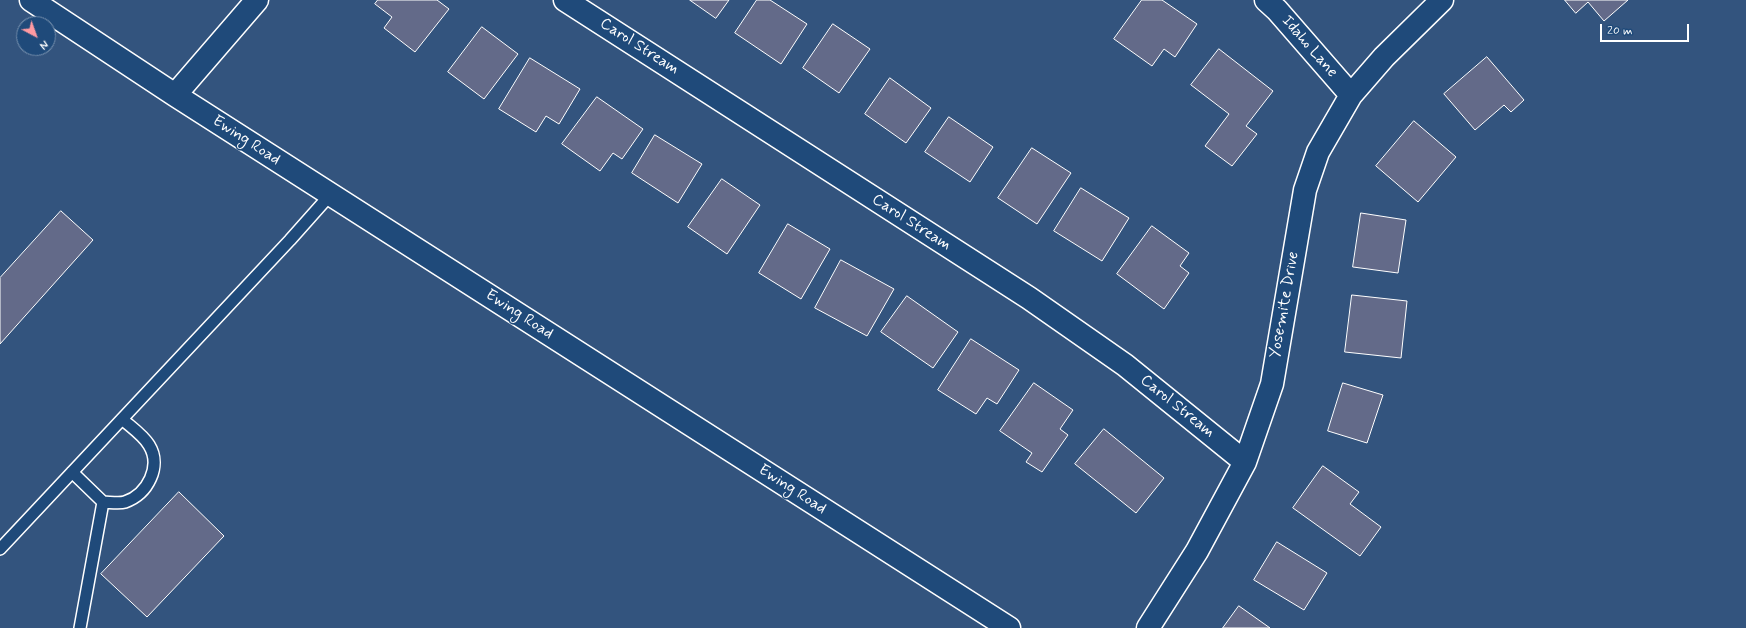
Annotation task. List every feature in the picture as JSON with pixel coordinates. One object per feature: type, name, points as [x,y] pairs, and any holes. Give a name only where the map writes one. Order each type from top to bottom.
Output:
[{"type":"street","name":"Ewing Road","points":[[31,0],[330,195],[1009,628]]},
{"type":"street","points":[[175,95],[257,0]]},
{"type":"street","name":"Carol Stream","points":[[565,0],[1029,298],[1125,365],[1245,462]]},
{"type":"street","name":"Idaho Lane","points":[[1266,0],[1277,10],[1351,95]]},
{"type":"street","name":"Yosemite Drive","points":[[1148,628],[1198,551],[1245,462],[1272,384],[1305,190],[1318,152],[1351,95],[1384,57],[1442,0]]},
{"type":"lane","points":[[0,549],[290,240],[330,195]]},
{"type":"lane","points":[[72,472],[103,502],[124,502],[139,493],[152,477],[155,459],[148,444],[122,419]]},
{"type":"lane","points":[[80,628],[103,502]]},
{"type":"building","points":[[378,0],[437,0],[449,9],[415,52],[384,28],[392,17],[375,4]]},
{"type":"building","points":[[690,0],[729,0],[716,18]]},
{"type":"building","points":[[757,0],[770,0],[807,24],[781,64],[735,33]]},
{"type":"building","points":[[1142,0],[1162,0],[1197,24],[1175,57],[1164,49],[1152,66],[1114,39]]},
{"type":"building","points":[[1565,0],[1628,0],[1604,21],[1588,2],[1576,13]]},
{"type":"building","points":[[833,24],[870,49],[839,93],[803,68]]},
{"type":"building","points":[[482,27],[518,54],[484,99],[448,72]]},
{"type":"building","points":[[1219,49],[1273,91],[1246,126],[1257,134],[1232,166],[1205,146],[1229,114],[1191,85]]},
{"type":"building","points":[[1487,57],[1524,100],[1511,112],[1504,105],[1475,130],[1444,94]]},
{"type":"building","points":[[530,58],[580,89],[559,124],[546,116],[536,132],[499,109]]},
{"type":"building","points":[[890,78],[931,108],[906,143],[865,114]]},
{"type":"building","points":[[597,97],[643,129],[622,159],[613,153],[600,171],[562,144]]},
{"type":"building","points":[[949,117],[993,147],[970,182],[925,152]]},
{"type":"building","points":[[1414,121],[1456,157],[1418,202],[1376,166]]},
{"type":"building","points":[[655,135],[702,164],[678,203],[632,173]]},
{"type":"building","points":[[1032,148],[1071,173],[1037,224],[998,198]]},
{"type":"building","points":[[722,179],[760,205],[727,254],[688,227]]},
{"type":"building","points":[[1081,188],[1129,218],[1102,261],[1054,231]]},
{"type":"building","points":[[61,211],[93,240],[0,344],[0,278]]},
{"type":"building","points":[[1361,213],[1406,220],[1398,273],[1353,267]]},
{"type":"building","points":[[788,224],[830,249],[801,299],[759,273]]},
{"type":"building","points":[[1152,226],[1189,253],[1180,266],[1189,273],[1164,309],[1117,274]]},
{"type":"building","points":[[841,260],[894,289],[867,336],[815,308]]},
{"type":"building","points":[[1352,295],[1407,301],[1401,358],[1345,352]]},
{"type":"building","points":[[907,296],[958,332],[933,368],[881,332]]},
{"type":"building","points":[[971,339],[1019,370],[997,404],[987,398],[976,414],[938,390]]},
{"type":"building","points":[[1034,383],[1073,410],[1060,429],[1068,435],[1042,472],[1026,462],[1032,453],[1000,431]]},
{"type":"building","points":[[1343,383],[1383,395],[1367,443],[1328,431]]},
{"type":"building","points":[[1104,429],[1164,478],[1136,513],[1075,464]]},
{"type":"building","points":[[1323,466],[1359,492],[1350,504],[1381,527],[1360,556],[1293,508]]},
{"type":"building","points":[[179,492],[224,536],[147,617],[101,574]]},
{"type":"building","points":[[1277,542],[1327,573],[1304,610],[1254,580]]},
{"type":"building","points":[[1239,606],[1270,628],[1223,628]]}]
